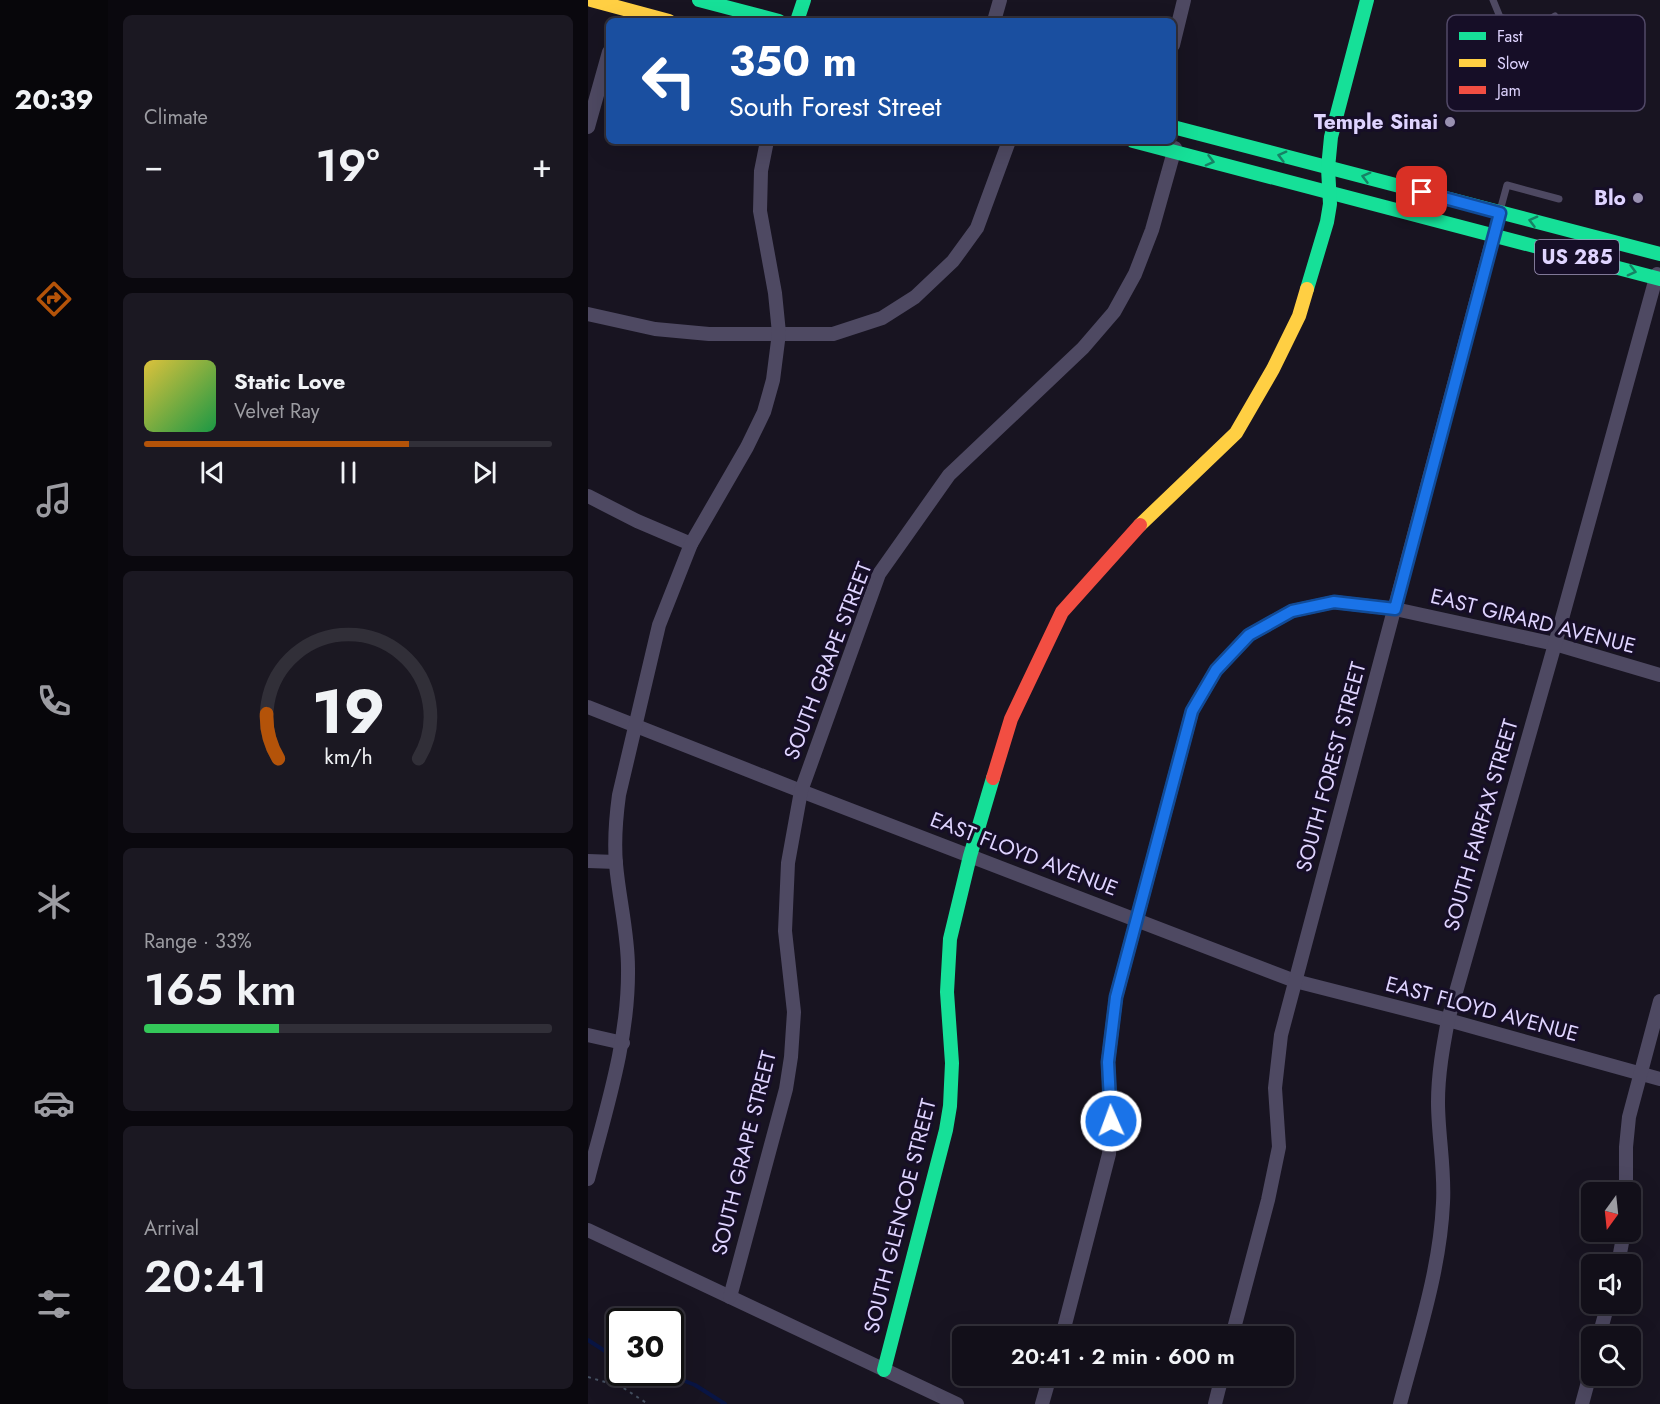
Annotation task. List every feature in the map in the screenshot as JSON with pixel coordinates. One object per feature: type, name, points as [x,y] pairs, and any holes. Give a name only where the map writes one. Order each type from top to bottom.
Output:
[{"type":"main road","points":[[591,0],[659,18]]},
{"type":"main road","points":[[699,0],[768,18]]},
{"type":"main road","points":[[798,18],[804,0]]},
{"type":"main road","name":"SOUTH GLENCOE STREET","points":[[884,1370],[946,1130],[950,1106],[952,1063],[947,992],[950,939],[970,856],[1011,719],[1062,612],[1136,529],[1236,433],[1273,369],[1299,316],[1327,222],[1331,137],[1368,0]]},
{"type":"main road","name":"US 285","points":[[1177,128],[1660,254]]},
{"type":"main road","name":"US 285","points":[[1151,144],[1174,152],[1494,235],[1658,274]]},
{"type":"street","points":[[995,18],[1000,0]]},
{"type":"street","points":[[1176,33],[1184,0]]},
{"type":"street","points":[[588,127],[606,63]]},
{"type":"street","points":[[588,1179],[622,1043],[627,997],[628,962],[616,862],[616,815],[635,725],[659,626],[691,544],[747,447],[764,412],[773,380],[779,333],[775,293],[760,211],[761,171],[766,144]]},
{"type":"street","points":[[588,314],[655,329],[687,333],[833,334],[882,318],[915,297],[953,261],[977,228],[1008,144]]},
{"type":"street","name":"SOUTH GRAPE STREET","points":[[730,1297],[786,1089],[791,1057],[794,1012],[786,931],[786,894],[788,863],[801,791],[879,574],[949,475],[1083,348],[1114,312],[1136,274],[1152,230],[1175,144]]},
{"type":"street","name":"SOUTH FOREST STREET","points":[[1235,1326],[1268,1200],[1279,1147],[1275,1088],[1281,1035],[1500,213]]},
{"type":"street","name":"SOUTH FAIRFAX STREET","points":[[1400,1404],[1426,1303],[1440,1236],[1443,1201],[1438,1101],[1441,1056],[1448,1020],[1658,274]]},
{"type":"street","points":[[588,496],[637,521],[691,544]]},
{"type":"street","name":"EAST GIRARD AVENUE","points":[[1065,1326],[1109,1154],[1111,1121],[1108,1062],[1116,997],[1192,711],[1216,670],[1249,635],[1292,611],[1334,602],[1395,609],[1555,644],[1660,675]]},
{"type":"street","name":"EAST FLOYD AVENUE","points":[[588,707],[1295,981],[1448,1020],[1660,1079]]},
{"type":"street","points":[[588,861],[616,862]]},
{"type":"street","points":[[1626,1182],[1629,1117],[1660,1001]]},
{"type":"street","points":[[588,1035],[622,1043]]},
{"type":"street","points":[[588,1230],[957,1404]]},
{"type":"street","points":[[1042,1404],[1047,1386]]},
{"type":"street","points":[[1215,1404],[1220,1386]]},
{"type":"street","points":[[1582,1404],[1587,1386]]},
{"type":"lane","points":[[1493,0],[1499,15]]},
{"type":"lane","points":[[1500,213],[1507,185],[1559,199]]},
{"type":"path","points":[[588,1377],[622,1387],[648,1404]]},
{"type":"waterway","points":[[588,1340],[606,1352]]},
{"type":"waterway","points":[[684,1381],[725,1404]]},
{"type":"traffic: fast","points":[[699,0],[768,18]]},
{"type":"traffic: fast","points":[[798,18],[804,0]]},
{"type":"traffic: fast","points":[[1307,289],[1327,222],[1330,204],[1328,168],[1331,137],[1367,0]]},
{"type":"traffic: fast","points":[[1176,128],[1660,254]]},
{"type":"traffic: fast","points":[[1144,144],[1660,279]]},
{"type":"traffic: fast","points":[[884,1370],[946,1130],[950,1106],[952,1063],[947,992],[950,939],[970,856],[993,778]]},
{"type":"traffic: slow","points":[[591,0],[658,18]]},
{"type":"traffic: slow","points":[[1140,525],[1236,433],[1273,369],[1299,316],[1307,289]]},
{"type":"traffic: jam","points":[[993,778],[1011,719],[1062,612],[1140,525]]},
{"type":"place","name":"Temple Sinai","points":[[1450,122]]},
{"type":"place","name":"Blo","points":[[1638,198]]},
{"type":"route","points":[[1111,1121],[1108,1062],[1116,997],[1192,711],[1216,670],[1249,635],[1292,611],[1334,602],[1395,609],[1500,213],[1422,192]]}]
